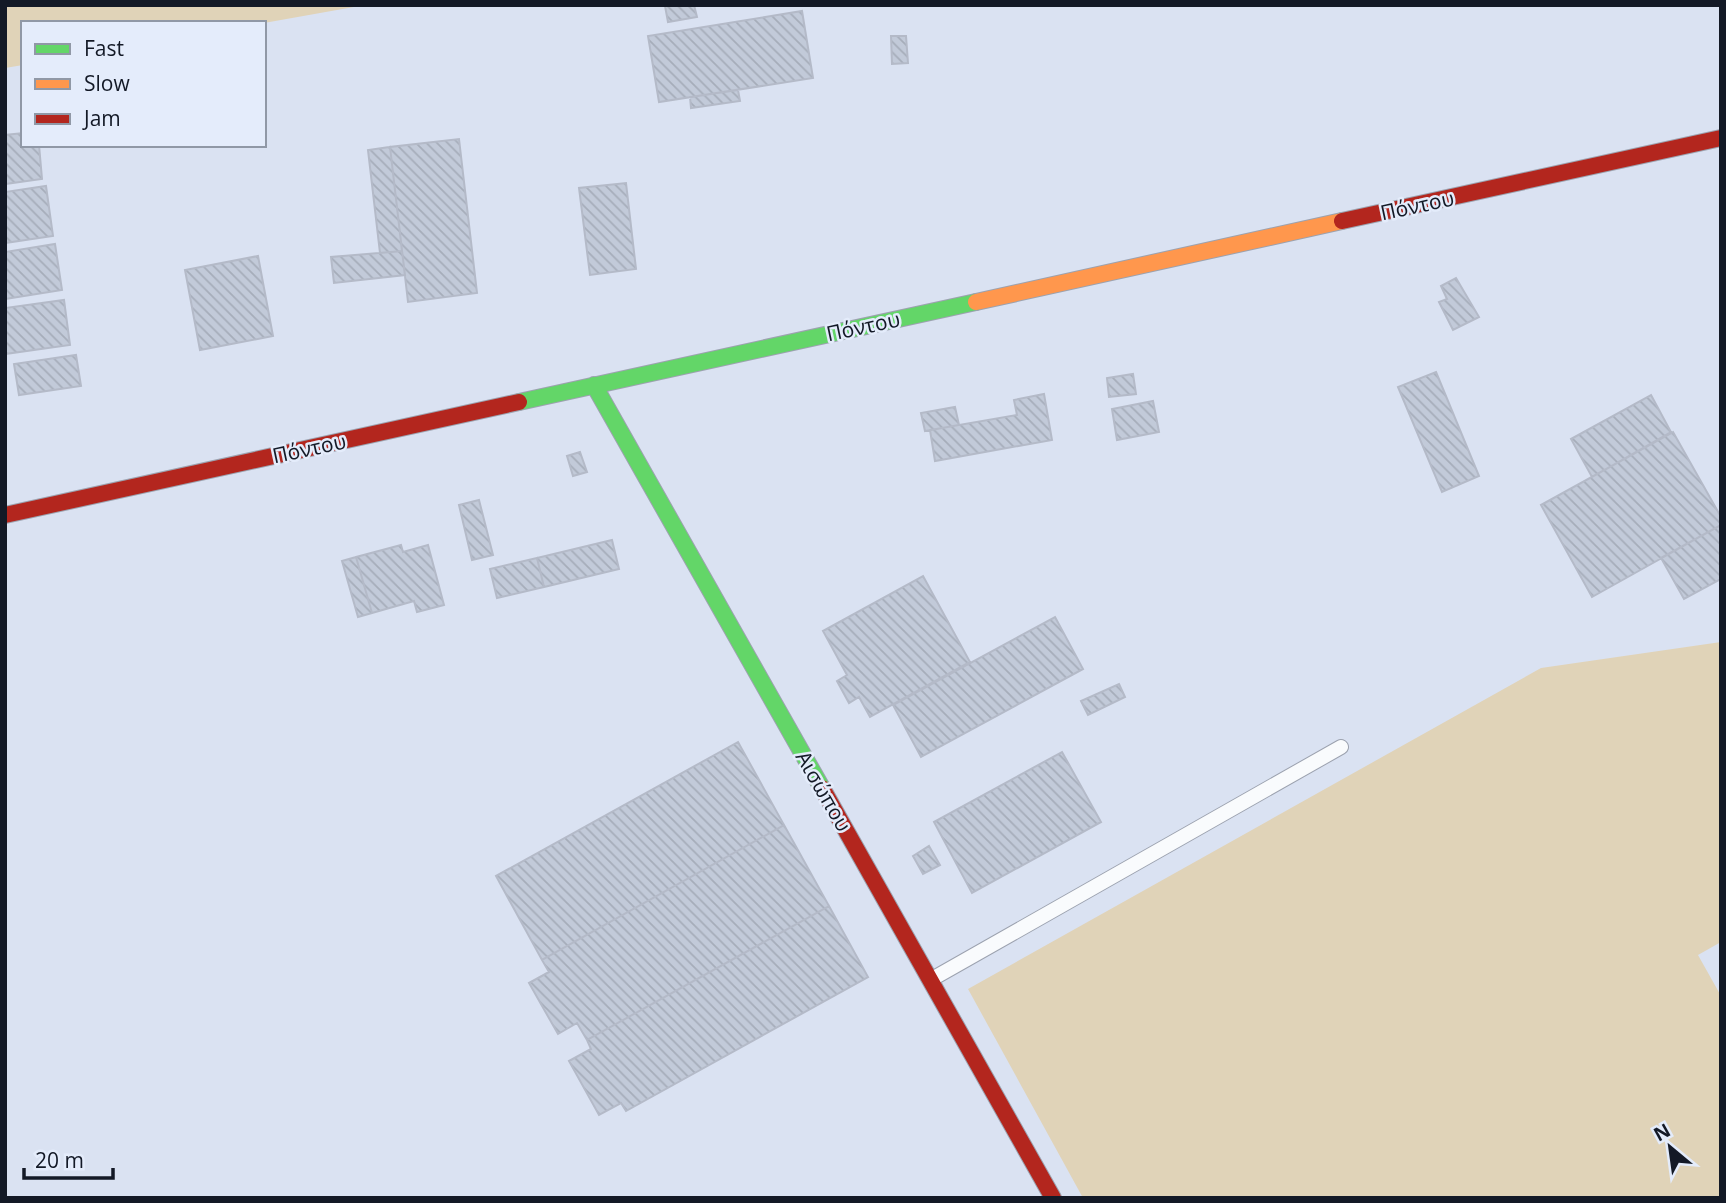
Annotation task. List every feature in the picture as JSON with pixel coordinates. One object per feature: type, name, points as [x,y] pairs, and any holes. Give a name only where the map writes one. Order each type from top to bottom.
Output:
[{"type":"street","name":"Πόντου","points":[[5,515],[1721,138]]},
{"type":"street","name":"Αισώπου","points":[[594,385],[1053,1198]]},
{"type":"lane","points":[[931,980],[1341,747]]},
{"type":"shaded area","points":[[5,5],[365,5],[266,23],[21,21],[21,65],[5,68]]},
{"type":"shaded area","points":[[1721,642],[1721,942],[1698,955],[1721,996],[1721,1198],[1083,1198],[968,989],[1541,668]]},
{"type":"building","points":[[694,5],[697,17],[668,22],[665,6]]},
{"type":"building","points":[[802,11],[813,78],[659,102],[648,36]]},
{"type":"building","points":[[891,36],[906,36],[908,63],[892,64]]},
{"type":"building","points":[[738,90],[740,101],[691,108],[690,97]]},
{"type":"building","points":[[21,133],[21,147],[39,147],[42,179],[5,184],[5,135]]},
{"type":"building","points":[[459,139],[477,293],[408,302],[390,147]]},
{"type":"building","points":[[390,147],[402,251],[380,253],[368,150]]},
{"type":"building","points":[[626,183],[636,269],[590,275],[579,188]]},
{"type":"building","points":[[46,186],[53,236],[5,243],[5,192]]},
{"type":"building","points":[[55,244],[62,290],[5,299],[5,252]]},
{"type":"building","points":[[402,251],[405,275],[334,283],[331,257]]},
{"type":"building","points":[[258,256],[273,336],[200,350],[185,270]]},
{"type":"building","points":[[1456,278],[1479,317],[1453,330],[1439,302],[1447,299],[1441,286]]},
{"type":"building","points":[[64,300],[70,345],[5,354],[5,308]]},
{"type":"building","points":[[76,355],[81,386],[19,395],[14,364]]},
{"type":"building","points":[[1436,372],[1479,476],[1442,492],[1398,387]]},
{"type":"building","points":[[1133,374],[1136,394],[1109,397],[1107,378]]},
{"type":"building","points":[[1044,394],[1052,440],[935,461],[930,430],[1017,415],[1014,400]]},
{"type":"building","points":[[1651,395],[1671,432],[1592,477],[1571,439]]},
{"type":"building","points":[[1153,401],[1159,432],[1117,440],[1112,409]]},
{"type":"building","points":[[955,407],[959,425],[925,431],[921,413]]},
{"type":"building","points":[[1673,432],[1721,517],[1721,525],[1592,597],[1541,505]]},
{"type":"building","points":[[580,452],[587,472],[573,476],[567,456]]},
{"type":"building","points":[[479,500],[493,555],[472,560],[459,505]]},
{"type":"building","points":[[1721,525],[1721,579],[1684,599],[1661,558]]},
{"type":"building","points":[[612,540],[619,569],[544,587],[537,558]]},
{"type":"building","points":[[401,545],[403,552],[428,545],[444,605],[417,612],[414,601],[372,613],[356,557]]},
{"type":"building","points":[[356,557],[372,613],[358,617],[342,561]]},
{"type":"building","points":[[537,558],[544,587],[497,598],[490,569]]},
{"type":"building","points":[[923,576],[970,662],[870,717],[859,697],[849,703],[837,681],[847,675],[823,631]]},
{"type":"building","points":[[1055,617],[1083,669],[921,757],[893,705]]},
{"type":"building","points":[[1119,684],[1125,697],[1088,715],[1081,701]]},
{"type":"building","points":[[738,742],[784,825],[542,960],[496,876]]},
{"type":"building","points":[[1062,752],[1101,822],[972,893],[934,822]]},
{"type":"building","points":[[784,825],[829,906],[587,1040],[577,1023],[558,1034],[529,983],[549,972],[542,960]]},
{"type":"building","points":[[929,846],[940,865],[923,874],[913,856]]},
{"type":"building","points":[[829,906],[868,977],[626,1111],[621,1103],[599,1115],[569,1061],[591,1049],[587,1040]]},
{"type":"traffic: fast","points":[[519,402],[976,302]]},
{"type":"traffic: fast","points":[[594,385],[822,788]]},
{"type":"traffic: slow","points":[[976,302],[1342,221]]},
{"type":"traffic: jam","points":[[1342,221],[1721,138]]},
{"type":"traffic: jam","points":[[5,515],[519,402]]},
{"type":"traffic: jam","points":[[822,788],[1053,1198]]}]
